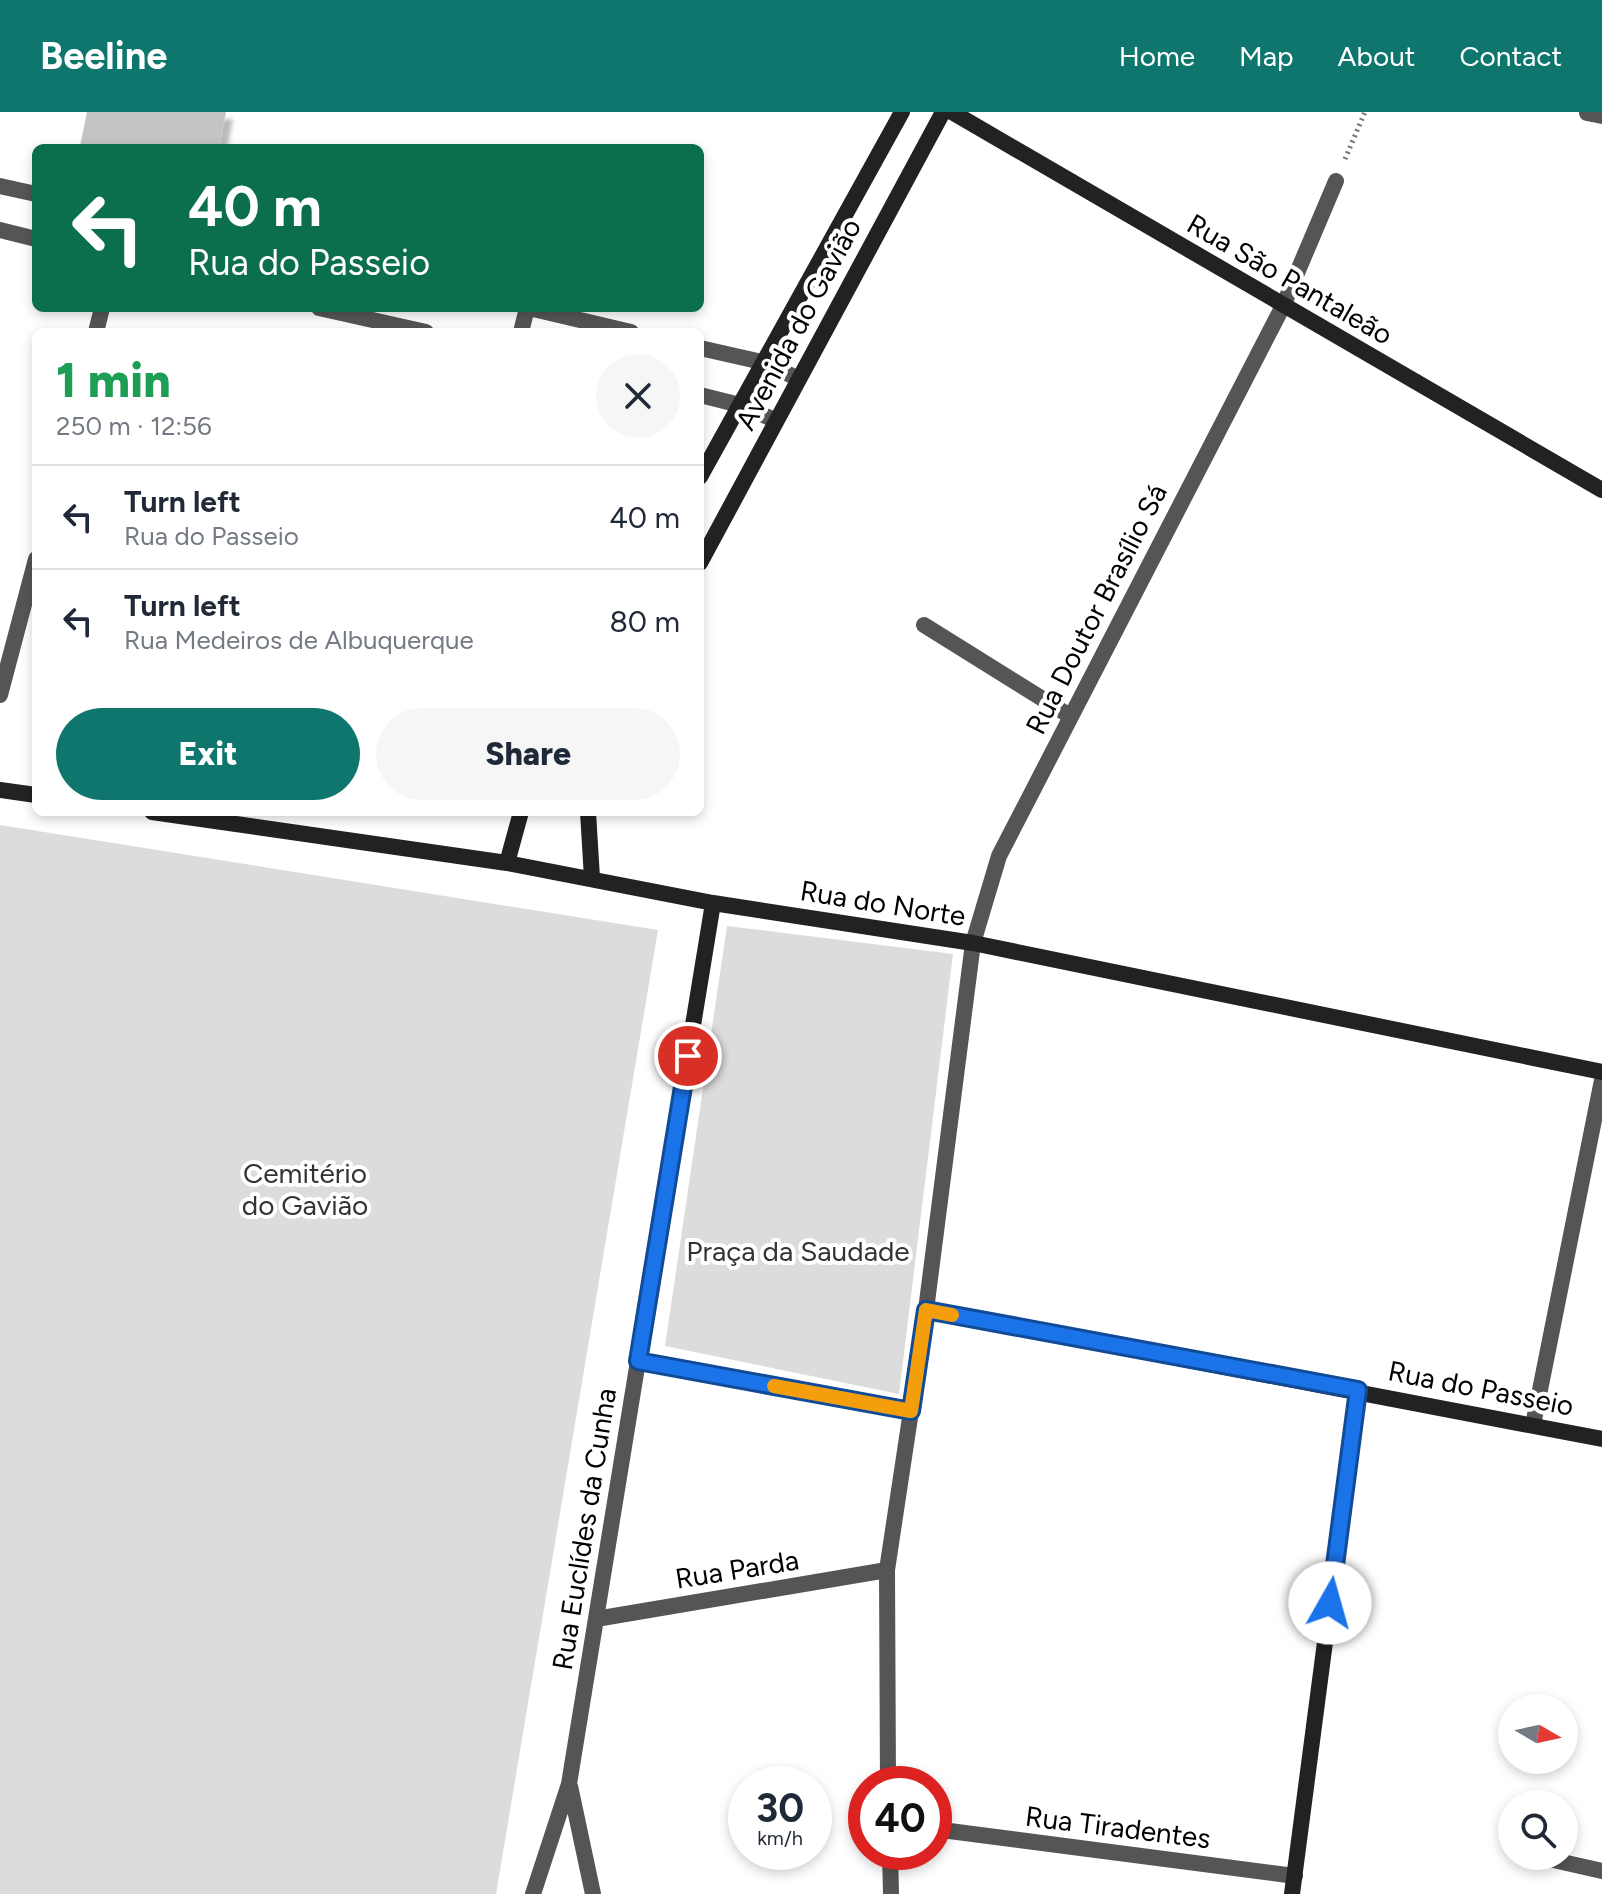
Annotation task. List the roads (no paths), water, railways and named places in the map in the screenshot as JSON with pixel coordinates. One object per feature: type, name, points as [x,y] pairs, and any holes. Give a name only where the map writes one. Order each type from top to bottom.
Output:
[{"type":"street","name":"Avenida do Gavião","points":[[704,470],[902,112]]},
{"type":"street","name":"Avenida do Gavião","points":[[704,555],[943,112]]},
{"type":"street","name":"Rua São Pantaleão","points":[[952,112],[1602,490]]},
{"type":"street","points":[[1587,113],[1602,116]]},
{"type":"street","name":"Rua Doutor Brasílio Sá","points":[[926,1310],[973,943],[999,856],[1283,306],[1336,181]]},
{"type":"street","points":[[0,186],[32,193]]},
{"type":"street","points":[[0,230],[32,238]]},
{"type":"street","points":[[337,312],[408,328]]},
{"type":"street","points":[[545,312],[614,328]]},
{"type":"street","points":[[704,349],[762,362],[797,378]]},
{"type":"street","points":[[704,396],[740,405],[775,420]]},
{"type":"street","points":[[0,695],[32,574]]},
{"type":"street","points":[[924,625],[1070,716]]},
{"type":"street","points":[[0,790],[32,794]]},
{"type":"street","name":"Rua do Norte","points":[[180,816],[507,863],[713,903],[973,943],[1602,1072]]},
{"type":"street","points":[[507,863],[520,816]]},
{"type":"street","points":[[588,816],[592,878]]},
{"type":"street","name":"Rua Euclídes da Cunha","points":[[569,1784],[713,903]]},
{"type":"street","points":[[1533,1425],[1602,1080]]},
{"type":"street","points":[[888,1766],[887,1570],[926,1310]]},
{"type":"street","name":"Rua do Passeio","points":[[926,1310],[1602,1439]]},
{"type":"street","points":[[638,1361],[911,1411]]},
{"type":"street","points":[[1292,1894],[1358,1390]]},
{"type":"street","name":"Rua Parda","points":[[596,1619],[887,1570]]},
{"type":"street","points":[[533,1894],[569,1784]]},
{"type":"street","points":[[569,1784],[593,1894]]},
{"type":"street","name":"Rua Tiradentes","points":[[952,1831],[1295,1876]]},
{"type":"street","points":[[1578,1866],[1602,1871]]},
{"type":"street","points":[[890,1870],[891,1894]]},
{"type":"park label","name":"Cemitério do Gavião","points":[[305,1189]]},
{"type":"park label","name":"Praça da Saudade","points":[[798,1251]]}]
